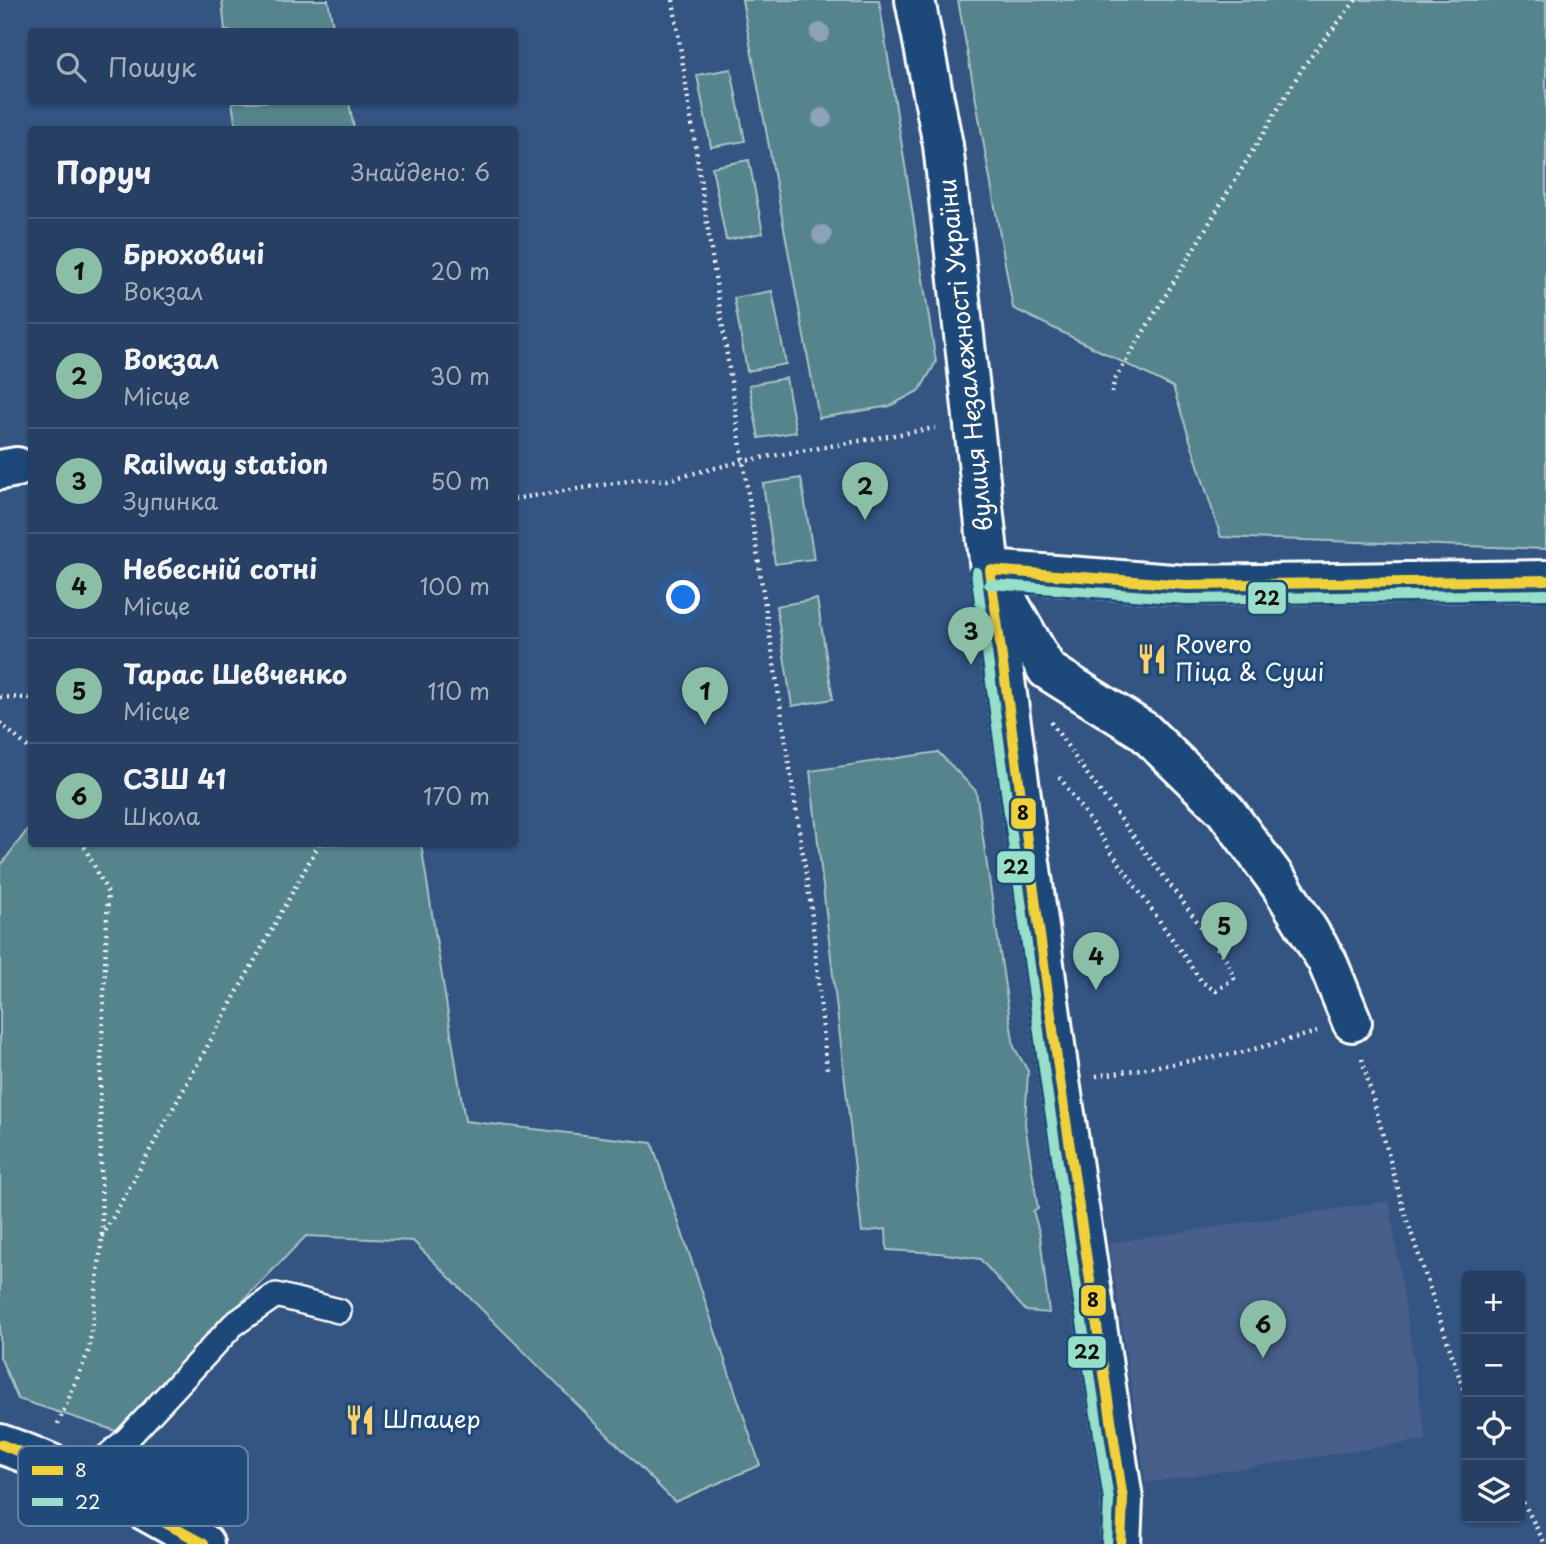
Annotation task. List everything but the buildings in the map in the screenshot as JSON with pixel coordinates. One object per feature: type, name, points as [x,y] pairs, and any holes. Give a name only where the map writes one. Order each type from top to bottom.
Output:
[{"type":"main road","name":"вулиця Незалежності України","points":[[915,0],[943,145],[990,570],[1060,1081],[1123,1499],[1121,1544]]},
{"type":"main road","points":[[990,570],[1186,585],[1546,580]]},
{"type":"main road","points":[[990,570],[1046,670],[1144,732],[1224,810],[1280,886],[1327,961],[1352,1022]]},
{"type":"main road","points":[[0,1444],[18,1450]]},
{"type":"main road","points":[[173,1526],[204,1544]]},
{"type":"lane","points":[[119,1446],[233,1325],[276,1295],[339,1311]]},
{"type":"path","points":[[673,0],[811,907],[827,1070]]},
{"type":"path","points":[[1112,393],[1114,381],[1305,64],[1356,0]]},
{"type":"path","points":[[518,498],[640,479],[667,480],[743,461],[974,422]]},
{"type":"path","points":[[0,697],[28,698]]},
{"type":"path","points":[[1050,719],[1081,766],[1227,961],[1234,978],[1216,991],[1202,982],[1054,767]]},
{"type":"path","points":[[0,723],[28,748]]},
{"type":"path","points":[[48,1446],[89,1350],[102,1238],[100,1090],[108,893],[85,847]]},
{"type":"path","points":[[102,1238],[317,847]]},
{"type":"path","points":[[1060,1081],[1240,1053],[1352,1022],[1404,1211],[1466,1397]]},
{"type":"path","points":[[1525,1506],[1545,1544]]},
{"type":"shaded area","points":[[1389,1201],[1426,1440],[1146,1483],[1109,1243]]},
{"type":"green space","points":[[222,0],[328,0],[333,28],[225,28]]},
{"type":"green space","points":[[742,0],[879,0],[936,362],[920,390],[890,406],[819,418]]},
{"type":"green space","points":[[958,0],[1546,0],[1546,549],[1221,537],[1173,387],[1013,308]]},
{"type":"green space","points":[[731,69],[745,141],[711,147],[697,75]]},
{"type":"green space","points":[[232,105],[350,105],[353,126],[236,126]]},
{"type":"green space","points":[[749,160],[763,233],[726,240],[712,167]]},
{"type":"green space","points":[[772,291],[786,364],[747,371],[734,298]]},
{"type":"green space","points":[[786,378],[796,432],[759,438],[749,385]]},
{"type":"green space","points":[[801,478],[814,559],[775,564],[763,484]]},
{"type":"green space","points":[[817,599],[833,699],[792,706],[776,606]]},
{"type":"green space","points":[[938,752],[976,791],[1014,1047],[1028,1071],[1025,1124],[1038,1209],[1033,1211],[1040,1235],[1049,1313],[1026,1311],[980,1259],[887,1250],[886,1229],[862,1232],[810,771]]},
{"type":"green space","points":[[28,829],[28,847],[421,847],[465,1121],[652,1143],[760,1465],[675,1502],[413,1241],[306,1236],[116,1431],[18,1399],[0,1357],[0,866]]},
{"type":"transit line","name":"8","points":[[990,570],[1060,1081],[1123,1499],[1121,1544]]},
{"type":"transit line","name":"8","points":[[990,570],[1186,585],[1546,580]]},
{"type":"transit line","name":"22","points":[[976,572],[1046,1083],[1109,1500],[1107,1543]]},
{"type":"transit line","name":"22","points":[[989,584],[1186,599],[1546,594]]},
{"type":"transit line","name":"8","points":[[0,1444],[18,1451]]},
{"type":"transit line","name":"8","points":[[171,1526],[204,1544]]},
{"type":"place","name":"Вокзал","points":[[865,520]]},
{"type":"place","name":"Rovero Піца & Суші","points":[[1152,659]]},
{"type":"place","name":"Railway station","points":[[971,665]]},
{"type":"place","name":"Брюховичі","points":[[705,725]]},
{"type":"place","name":"Тарас Шевченко","points":[[1224,960]]},
{"type":"place","name":"Небесній сотні","points":[[1096,990]]},
{"type":"place","name":"СЗШ 41","points":[[1263,1358]]},
{"type":"place","name":"Шпацер","points":[[360,1420]]}]
